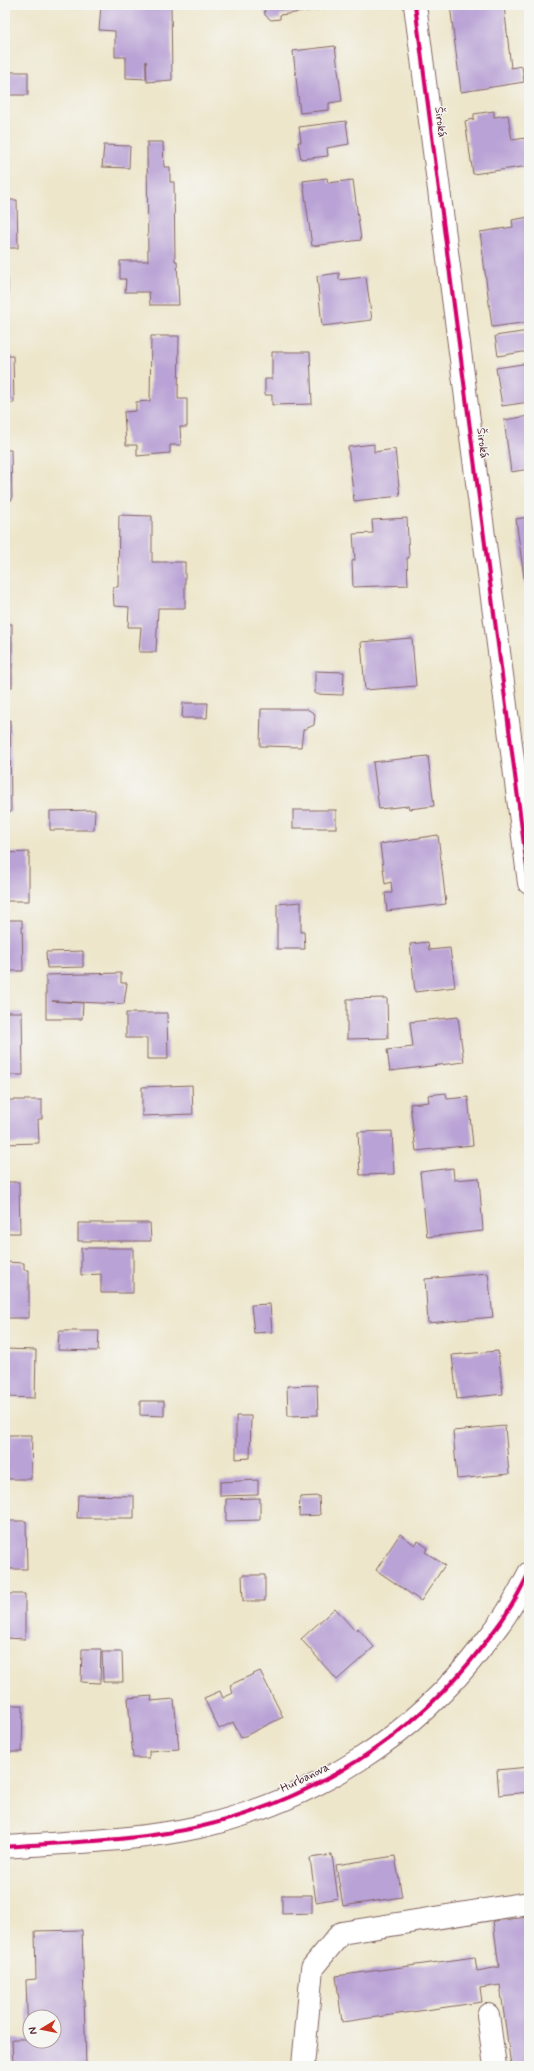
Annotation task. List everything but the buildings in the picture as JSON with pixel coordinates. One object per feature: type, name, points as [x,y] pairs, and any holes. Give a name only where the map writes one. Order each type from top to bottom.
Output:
[{"type":"street","name":"Široká","points":[[414,5],[529,883]]},
{"type":"street","name":"Hurbanova","points":[[5,1847],[156,1835],[198,1827],[235,1818],[270,1806],[314,1786],[357,1762],[406,1726],[437,1698],[465,1668],[507,1613],[529,1573]]},
{"type":"street","points":[[303,2066],[312,1968],[341,1933],[529,1903]]},
{"type":"street","points":[[488,2015],[494,2066]]},
{"type":"cycle path","points":[[415,5],[529,883]]},
{"type":"cycle path","points":[[5,1847],[127,1838],[175,1832],[241,1815],[281,1801],[320,1782],[358,1761],[393,1736],[426,1708],[456,1677],[484,1644],[514,1602],[529,1573]]}]
